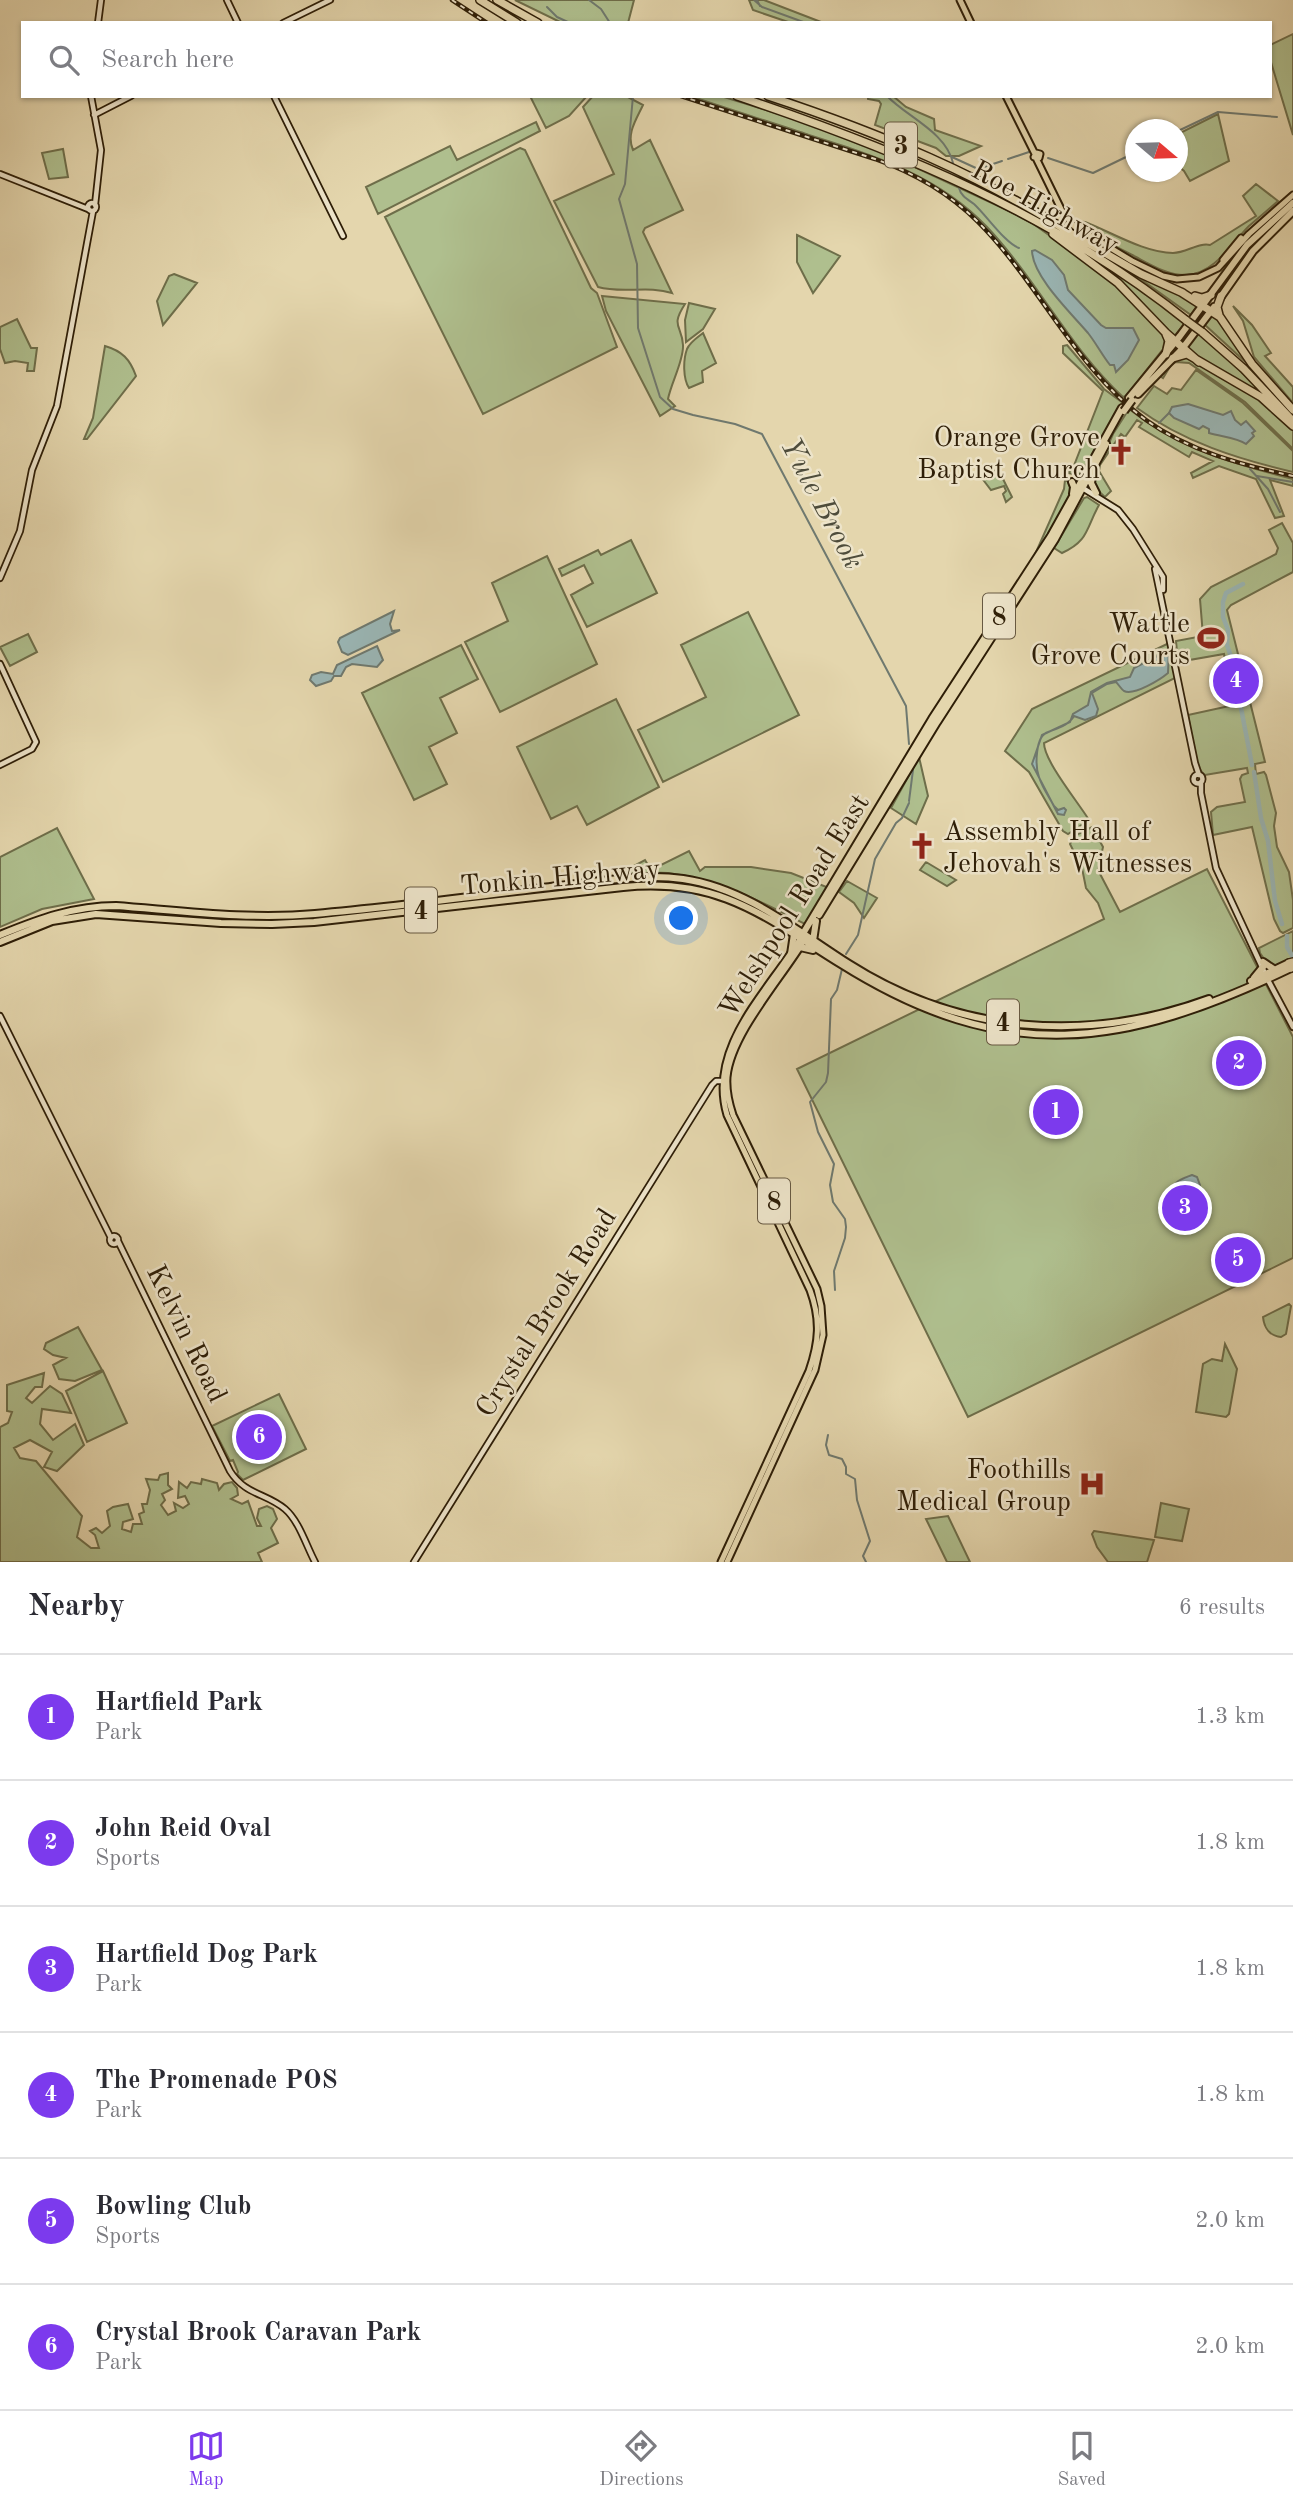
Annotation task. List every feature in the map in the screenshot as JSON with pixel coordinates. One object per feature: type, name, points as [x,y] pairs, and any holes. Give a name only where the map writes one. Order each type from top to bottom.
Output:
[{"type":"highway","points":[[480,0],[514,21]]},
{"type":"highway","points":[[497,0],[534,21]]},
{"type":"highway","name":"Roe Highway","points":[[743,98],[868,142],[1021,212],[1104,259],[1190,319]]},
{"type":"highway","name":"Roe Highway","points":[[774,98],[837,119],[911,149],[983,184],[1068,231],[1135,276],[1190,319],[1244,369],[1293,424]]},
{"type":"highway","name":"8","points":[[1190,319],[1247,245],[1293,202]]},
{"type":"highway","name":"8","points":[[1201,329],[1253,250],[1293,211]]},
{"type":"highway","points":[[1021,212],[1118,283],[1182,349],[1199,362]]},
{"type":"highway","points":[[1068,231],[1141,274],[1204,304],[1220,317]]},
{"type":"highway","points":[[1181,292],[1202,298],[1211,295]]},
{"type":"highway","points":[[1221,296],[1217,307],[1220,317],[1252,364],[1293,411]]},
{"type":"highway","name":"Welshpool Road East","points":[[1170,356],[1175,342],[1190,319]]},
{"type":"highway","name":"Roe Highway","points":[[1201,329],[1248,368],[1293,411]]},
{"type":"highway","name":"Welshpool Road East","points":[[803,939],[934,720],[1032,577],[1080,496],[1123,410],[1170,356],[1182,349],[1201,329]]},
{"type":"highway","points":[[1166,333],[1170,356],[1184,354],[1199,362],[1261,397],[1293,424]]},
{"type":"highway","name":"Welshpool Road East","points":[[803,939],[808,926],[934,720],[1093,472],[1123,410]]},
{"type":"highway","points":[[1093,472],[1091,483],[1097,495]]},
{"type":"highway","name":"8","points":[[1058,524],[1072,495],[1072,482]]},
{"type":"highway","name":"Tonkin Highway","points":[[0,935],[44,916],[96,906],[248,916],[315,915],[566,885],[664,877],[704,883],[731,892],[788,925],[825,954],[912,1002],[969,1023],[1027,1035],[1069,1036],[1133,1027],[1198,1008],[1270,973]]},
{"type":"highway","name":"Tonkin Highway","points":[[0,942],[52,920],[96,914],[272,925],[645,884],[687,887],[720,894],[748,906],[852,966],[910,995],[962,1013],[1019,1026],[1096,1027],[1143,1019],[1206,1000],[1292,965]]},
{"type":"highway","points":[[788,925],[804,928],[808,926]]},
{"type":"highway","points":[[791,954],[803,939]]},
{"type":"main road","points":[[99,21],[102,0]]},
{"type":"main road","points":[[226,0],[237,21]]},
{"type":"main road","points":[[287,21],[330,0]]},
{"type":"main road","points":[[961,0],[971,21]]},
{"type":"main road","points":[[0,578],[20,531],[32,470],[57,406],[99,160],[90,98]]},
{"type":"main road","points":[[93,113],[127,98]]},
{"type":"main road","points":[[275,98],[341,237]]},
{"type":"main road","points":[[1008,98],[1037,155]]},
{"type":"main road","points":[[1008,98],[1059,202],[1075,224],[1133,259],[1164,274],[1198,275],[1219,264],[1247,232],[1293,193]]},
{"type":"main road","points":[[0,174],[91,207]]},
{"type":"main road","points":[[1083,486],[1118,510],[1133,529],[1159,579],[1197,776],[1202,778],[1198,783],[1216,867],[1258,955],[1270,973],[1293,1027]]},
{"type":"main road","points":[[1080,496],[1097,495]]},
{"type":"main road","points":[[0,664],[36,741],[32,749],[0,765]]},
{"type":"main road","name":"Welshpool Road East","points":[[721,1562],[815,1370],[822,1345],[821,1306],[810,1275],[733,1115],[724,1083],[739,1041],[803,939]]},
{"type":"main road","name":"Welshpool Road East","points":[[727,1562],[809,1371],[819,1340],[818,1317],[807,1283],[727,1115],[724,1083],[725,1061],[732,1044],[791,954]]},
{"type":"main road","name":"Kelvin Road","points":[[0,1016],[106,1230],[122,1250],[230,1471],[241,1485],[276,1503],[293,1517],[315,1562]]},
{"type":"main road","name":"Crystal Brook Road","points":[[414,1562],[712,1085],[724,1083]]},
{"type":"main road","points":[[821,1306],[828,1320],[823,1328]]},
{"type":"green space","points":[[515,0],[634,0],[629,21],[558,21]]},
{"type":"green space","points":[[749,0],[764,0],[818,21],[785,21],[753,10]]},
{"type":"green space","points":[[1293,34],[1293,135],[1272,66],[1272,44]]},
{"type":"green space","points":[[531,98],[585,98],[569,116],[546,128]]},
{"type":"green space","points":[[591,98],[630,98],[643,105],[631,133],[633,150],[650,140],[683,210],[645,228],[643,232],[672,293],[598,287],[554,201],[614,174],[583,107]]},
{"type":"green space","points":[[696,98],[727,98],[863,143],[1032,223],[1109,278],[1162,333],[1165,338],[1163,349],[1123,397],[1086,357],[1005,247],[968,209],[926,180],[880,159]]},
{"type":"green space","points":[[895,98],[906,107],[934,119],[935,130],[981,146],[959,156],[946,156],[936,148],[875,125],[881,104],[868,99]]},
{"type":"green space","points":[[1218,114],[1229,161],[1190,181],[1188,178],[1188,129]]},
{"type":"green space","points":[[536,122],[540,131],[378,214],[366,187],[450,146],[457,160]]},
{"type":"green space","points":[[520,148],[525,150],[591,288],[597,293],[617,347],[483,414],[385,217]]},
{"type":"green space","points":[[63,149],[68,177],[49,179],[42,153]]},
{"type":"green space","points":[[1256,184],[1278,201],[1249,226],[1214,263],[1197,273],[1180,275],[1160,269],[1104,241],[1075,221],[1085,222],[1151,250],[1178,253],[1201,245],[1210,245],[1256,216],[1243,196]]},
{"type":"green space","points":[[1044,226],[1115,270],[1186,322],[1173,338],[1134,296]]},
{"type":"green space","points":[[797,235],[840,256],[813,293],[797,262]]},
{"type":"green space","points":[[1101,251],[1199,303],[1191,315]]},
{"type":"green space","points":[[174,274],[197,283],[163,325],[157,301],[169,276]]},
{"type":"green space","points":[[602,296],[685,304],[678,317],[683,351],[668,399],[675,406],[660,416],[606,311]]},
{"type":"green space","points":[[689,303],[715,309],[703,329],[686,342],[685,320]]},
{"type":"green space","points":[[1233,306],[1252,325],[1271,353],[1265,356],[1293,387],[1293,403],[1254,357],[1243,321]]},
{"type":"green space","points":[[1212,313],[1264,379],[1204,324]]},
{"type":"green space","points":[[17,319],[31,348],[37,348],[34,371],[27,371],[28,363],[5,363],[0,349],[0,327]]},
{"type":"green space","points":[[703,333],[716,363],[702,371],[703,382],[689,388],[684,364],[687,349]]},
{"type":"green space","points":[[1198,333],[1217,348],[1282,412],[1186,349]]},
{"type":"green space","points":[[1067,345],[1104,389],[1123,403],[1086,471],[1077,475],[1068,473],[1073,468],[1103,391],[1063,353],[1063,346]]},
{"type":"green space","points":[[105,346],[125,357],[136,376],[87,439],[84,439],[93,418]]},
{"type":"green space","points":[[1182,354],[1246,388],[1293,426],[1293,449],[1245,402],[1189,363],[1176,362],[1171,365]]},
{"type":"green space","points":[[1196,370],[1243,403],[1293,451],[1293,472],[1192,440],[1137,408],[1154,386],[1167,394],[1172,388],[1181,390]]},
{"type":"green space","points":[[1129,409],[1187,445],[1248,467],[1293,479],[1293,486],[1270,480],[1284,516],[1275,518],[1256,479],[1219,466],[1193,478],[1191,473],[1213,461],[1192,452],[1189,457],[1139,427],[1142,423],[1137,420],[1125,437],[1121,434],[1100,465],[1099,471],[1111,491],[1105,497],[1096,488],[1095,475],[1113,434]]},
{"type":"green space","points":[[998,469],[1012,497],[1006,502],[1004,486],[991,490],[981,477]]},
{"type":"green space","points":[[1065,480],[1072,484],[1073,492],[1029,568],[1064,489]]},
{"type":"green space","points":[[1087,497],[1099,505],[1082,539],[1062,553],[1054,548]]},
{"type":"green space","points":[[1282,523],[1293,543],[1293,572],[1231,605],[1227,610],[1265,762],[1255,764],[1256,774],[1264,772],[1266,775],[1276,813],[1274,826],[1277,847],[1289,872],[1293,928],[1283,933],[1274,919],[1252,827],[1213,835],[1211,812],[1217,807],[1245,802],[1240,779],[1248,773],[1247,768],[1205,775],[1195,756],[1188,715],[1234,705],[1224,654],[1178,662],[1176,641],[1203,636],[1200,599],[1211,587],[1276,554],[1278,548],[1269,530]]},
{"type":"green space","points":[[631,540],[657,593],[587,627],[571,595],[593,583],[584,565],[562,576],[559,569],[598,550],[601,555]]},
{"type":"green space","points":[[547,556],[597,664],[500,712],[465,642],[508,621],[492,583]]},
{"type":"green space","points":[[748,612],[799,715],[663,782],[638,730],[706,697],[681,645]]},
{"type":"green space","points":[[28,634],[37,652],[10,666],[0,647]]},
{"type":"green space","points":[[1169,643],[1175,678],[1044,743],[1055,771],[1089,820],[1068,834],[1063,831],[1029,772],[1005,751],[1032,709]]},
{"type":"green space","points":[[461,645],[478,679],[440,698],[457,733],[429,747],[447,784],[414,800],[362,693]]},
{"type":"green space","points":[[616,699],[659,787],[587,825],[577,806],[551,819],[517,747]]},
{"type":"green space","points":[[919,757],[928,796],[916,824],[891,808]]},
{"type":"green space","points":[[1092,827],[1103,847],[1098,870],[1120,912],[1207,869],[1293,1037],[1293,1258],[968,1417],[797,1069],[1104,919],[1098,903],[1086,888],[1082,868],[1070,844],[1074,836]]},
{"type":"green space","points":[[57,828],[94,899],[42,909],[0,927],[0,857]]},
{"type":"green space","points":[[689,851],[700,871],[705,867],[751,867],[791,873],[829,888],[807,925],[757,900],[705,880],[661,873],[613,877],[645,860],[651,870]]},
{"type":"green space","points":[[926,862],[956,880],[947,886],[920,870]]},
{"type":"green space","points":[[847,881],[877,898],[864,918],[854,903],[839,892]]},
{"type":"green space","points":[[1293,931],[1293,960],[1277,967],[1269,966],[1259,948]]},
{"type":"green space","points":[[1289,1304],[1291,1306],[1286,1334],[1281,1337],[1274,1335],[1266,1328],[1263,1317]]},
{"type":"green space","points":[[78,1327],[102,1370],[75,1381],[59,1379],[53,1365],[66,1358],[53,1355],[44,1349],[46,1343]]},
{"type":"green space","points":[[1225,1344],[1237,1369],[1229,1414],[1226,1417],[1196,1412],[1203,1364],[1212,1359],[1222,1361]]},
{"type":"green space","points":[[103,1371],[127,1423],[87,1442],[66,1391]]},
{"type":"green space","points":[[44,1373],[42,1387],[35,1387],[26,1398],[32,1403],[50,1386],[62,1394],[71,1413],[42,1409],[40,1424],[53,1440],[75,1424],[84,1445],[57,1471],[44,1467],[52,1452],[30,1440],[14,1448],[20,1458],[36,1461],[82,1516],[77,1537],[91,1548],[99,1548],[95,1535],[90,1531],[96,1528],[102,1533],[110,1526],[107,1511],[113,1507],[128,1504],[133,1519],[123,1522],[122,1529],[131,1532],[133,1524],[142,1524],[139,1514],[144,1512],[142,1504],[147,1504],[150,1490],[146,1479],[158,1480],[160,1475],[168,1473],[168,1485],[172,1489],[162,1494],[165,1500],[161,1505],[168,1515],[176,1511],[174,1503],[183,1508],[189,1504],[185,1496],[178,1498],[179,1482],[187,1488],[191,1482],[201,1484],[202,1479],[217,1483],[219,1490],[224,1484],[232,1482],[238,1495],[231,1499],[242,1504],[248,1501],[257,1526],[261,1526],[257,1518],[259,1509],[267,1506],[273,1509],[277,1519],[271,1528],[278,1543],[258,1553],[262,1562],[0,1562],[0,1427],[8,1423],[12,1412],[7,1411],[7,1385]]},
{"type":"green space","points":[[279,1394],[306,1449],[243,1480],[237,1474],[233,1460],[230,1461],[212,1426]]},
{"type":"green space","points":[[1161,1503],[1189,1509],[1182,1541],[1155,1537]]},
{"type":"green space","points":[[948,1516],[970,1562],[947,1562],[926,1519]]},
{"type":"green space","points":[[1094,1531],[1154,1540],[1147,1562],[1108,1562],[1097,1547],[1092,1534]]},
{"type":"water","points":[[1035,250],[1052,260],[1064,275],[1068,290],[1101,325],[1106,328],[1133,328],[1139,340],[1128,360],[1116,372],[1114,365],[1110,365],[1088,333],[1046,283],[1034,261],[1032,251]]},
{"type":"water","points":[[1188,404],[1223,415],[1231,411],[1241,425],[1246,421],[1255,431],[1252,433],[1254,436],[1246,444],[1209,433],[1209,429],[1203,426],[1199,429],[1169,413],[1172,407]]},
{"type":"water","points":[[394,611],[390,624],[392,631],[400,630],[348,655],[342,652],[338,642],[340,638]]},
{"type":"water","points":[[377,646],[383,660],[377,667],[352,664],[346,667],[341,676],[334,676],[331,681],[316,686],[310,680],[312,675],[321,672],[333,674],[337,665]]},
{"type":"water","points":[[1169,650],[1168,673],[1165,676],[1128,692],[1116,682],[1107,684],[1092,693],[1098,709],[1096,716],[1085,720],[1074,716],[1071,720],[1073,714],[1088,705],[1091,692],[1107,683],[1130,677],[1134,668]]},
{"type":"water","points":[[1038,746],[1037,766],[1039,778],[1032,764]]},
{"type":"water","points":[[1052,803],[1058,810],[1066,810],[1064,815],[1058,814]]},
{"type":"water","points":[[1192,1175],[1197,1177],[1200,1185],[1180,1218],[1174,1220],[1169,1207],[1171,1191],[1178,1182]]},
{"type":"waterway","name":"Yule Brook","points":[[589,0],[601,9],[609,21]]},
{"type":"waterway","points":[[754,0],[762,7],[800,21]]},
{"type":"waterway","points":[[757,0],[760,6]]},
{"type":"waterway","points":[[547,7],[566,21]]},
{"type":"waterway","name":"Yule Brook","points":[[633,98],[625,184],[619,199],[637,264],[638,328],[660,397],[673,409],[735,424],[762,434],[906,706],[909,744]]},
{"type":"waterway","points":[[889,98],[943,142],[953,163]]},
{"type":"waterway","points":[[1188,126],[1218,112],[1277,117]]},
{"type":"waterway","points":[[1008,159],[1029,152]]},
{"type":"waterway","points":[[952,157],[978,169],[1002,161]]},
{"type":"waterway","points":[[1048,158],[1093,173],[1125,157]]},
{"type":"waterway","points":[[959,188],[1002,235],[1019,248]]},
{"type":"waterway","points":[[1159,423],[1169,413]]},
{"type":"waterway","points":[[1250,469],[1268,489],[1280,512]]},
{"type":"waterway","points":[[1257,476],[1293,482]]},
{"type":"waterway","points":[[1243,584],[1226,593],[1223,617],[1228,630],[1227,645],[1236,671],[1252,765]]},
{"type":"waterway","name":"Yule Brook","points":[[909,801],[913,770]]},
{"type":"waterway","points":[[1254,772],[1261,818],[1268,841],[1275,901],[1282,924]]},
{"type":"waterway","name":"Yule Brook","points":[[846,954],[858,935],[875,859],[909,803]]},
{"type":"waterway","points":[[1287,936],[1287,947],[1293,957]]},
{"type":"waterway","name":"Yule Brook","points":[[835,1290],[834,1271],[845,1238],[845,1219],[833,1202],[830,1185],[834,1164],[818,1132],[810,1102],[826,1082],[831,999],[837,990],[842,969]]},
{"type":"waterway","points":[[828,1435],[826,1445],[829,1455],[842,1459],[846,1474],[855,1479],[857,1500],[870,1541],[863,1556],[866,1562]]},
{"type":"railway","points":[[452,0],[484,21]]},
{"type":"railway","points":[[687,98],[875,159],[930,185],[978,222],[1000,246],[1098,375],[1146,420],[1198,448],[1235,462],[1293,476]]},
{"type":"place","name":"Orange Grove Baptist Church","points":[[1121,452]]},
{"type":"place","name":"Wattle Grove Courts","points":[[1211,638]]},
{"type":"place","name":"The Promenade POS","points":[[1236,681]]},
{"type":"place","name":"Assembly Hall of Jehovah's Witnesses","points":[[922,846]]},
{"type":"place","name":"John Reid Oval","points":[[1239,1063]]},
{"type":"place","name":"Hartfield Park","points":[[1056,1112]]},
{"type":"place","name":"Hartfield Dog Park","points":[[1185,1208]]},
{"type":"place","name":"Bowling Club","points":[[1238,1260]]},
{"type":"place","name":"Crystal Brook Caravan Park","points":[[259,1437]]},
{"type":"place","name":"Foothills Medical Group","points":[[1092,1484]]}]
